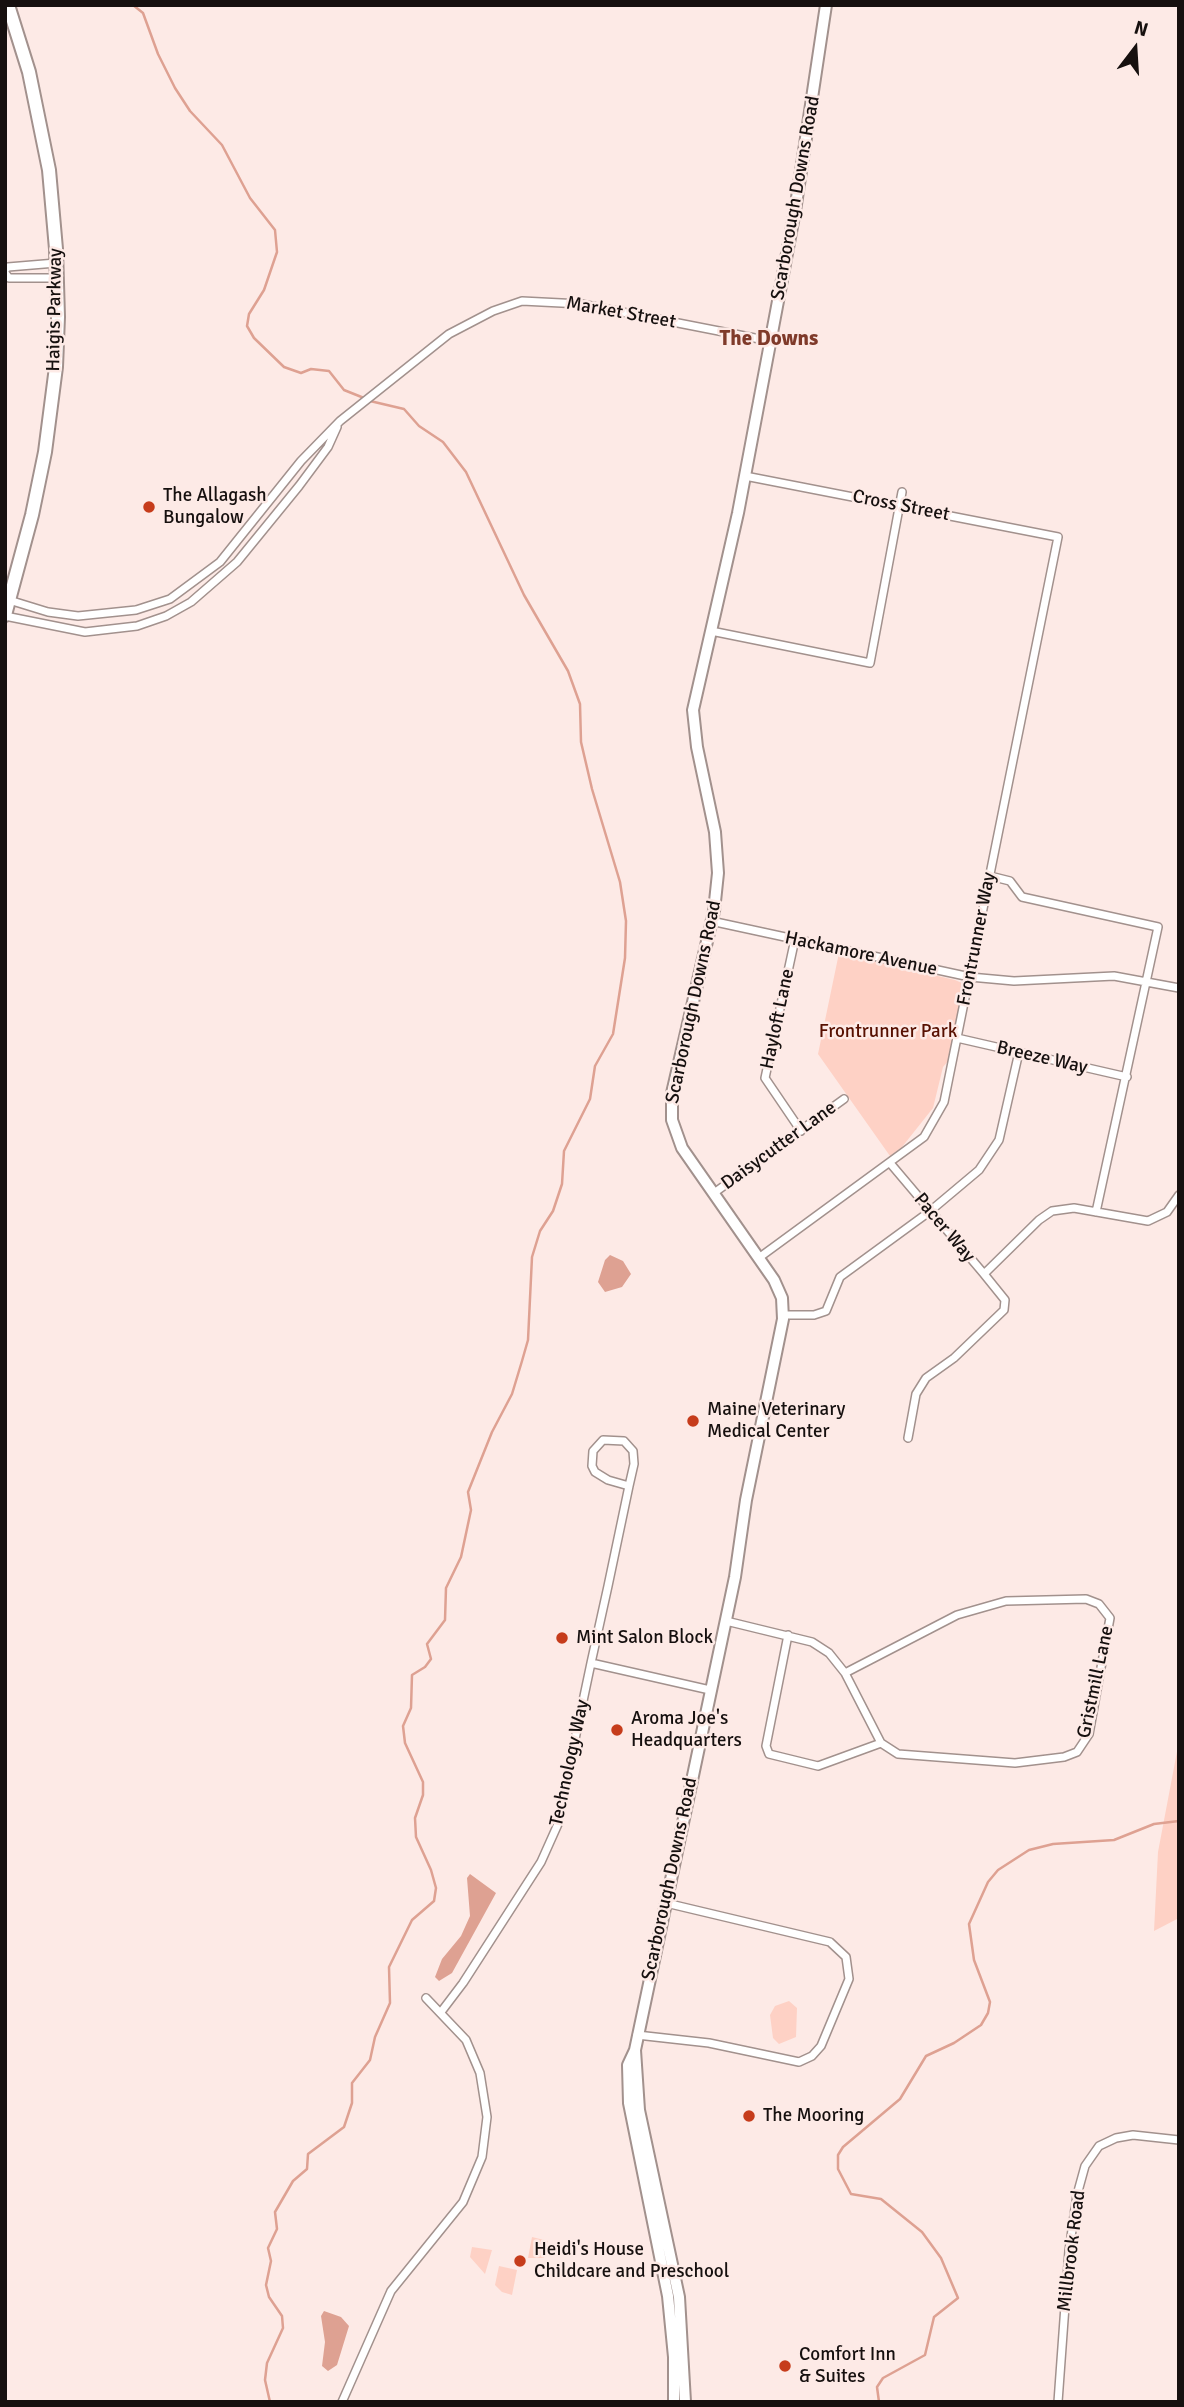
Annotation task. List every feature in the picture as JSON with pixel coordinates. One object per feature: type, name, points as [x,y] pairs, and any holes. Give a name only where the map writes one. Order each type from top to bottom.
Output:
[{"type":"main road","name":"Haigis Parkway","points":[[5,616],[32,515],[48,430],[57,340],[57,278],[52,193],[43,133],[8,5]]},
{"type":"street","name":"Scarborough Downs Road","points":[[685,2402],[679,2297],[639,2110],[635,2049],[726,1621],[746,1500],[783,1315],[780,1291],[760,1257],[678,1142],[671,1109],[717,886],[717,855],[693,726],[694,710],[745,475],[795,211],[826,5]]},
{"type":"street","points":[[56,263],[8,267],[5,272],[9,278],[57,278]]},
{"type":"street","name":"Market Street","points":[[9,600],[48,612],[78,616],[136,610],[170,599],[220,562],[301,461],[340,421],[449,334],[493,311],[522,302],[581,304],[770,341]]},
{"type":"street","name":"Market Street","points":[[5,616],[75,631],[106,631],[166,616],[191,602],[237,562],[267,526],[328,447],[340,421]]},
{"type":"street","name":"Cross Street","points":[[745,475],[1058,537]]},
{"type":"street","points":[[711,631],[870,663],[902,492]]},
{"type":"street","name":"Frontrunner Way","points":[[760,1257],[924,1137],[936,1120],[944,1101],[1058,537]]},
{"type":"street","points":[[990,876],[1010,881],[1022,897],[1158,927],[1097,1212]]},
{"type":"street","name":"Hackamore Avenue","points":[[711,921],[970,977],[1014,981],[1114,976],[1179,988]]},
{"type":"street","name":"Hayloft Lane","points":[[795,939],[765,1078],[801,1131]]},
{"type":"street","name":"Breeze Way","points":[[957,1038],[1127,1077]]},
{"type":"street","points":[[783,1315],[814,1315],[826,1311],[840,1277],[929,1212],[979,1170],[992,1154],[1019,1052]]},
{"type":"street","name":"Daisycutter Lane","points":[[714,1193],[844,1099]]},
{"type":"street","name":"Pacer Way","points":[[890,1163],[984,1274],[1044,1215],[1064,1209],[1148,1221],[1167,1212],[1179,1195]]},
{"type":"street","points":[[908,1438],[916,1394],[926,1378],[954,1358],[1004,1310],[1005,1300],[984,1274]]},
{"type":"street","name":"Technology Way","points":[[441,2012],[463,1983],[552,1842],[629,1486],[633,1451],[618,1438],[603,1440],[593,1451],[592,1466],[608,1480],[629,1486]]},
{"type":"street","name":"Gristmill Lane","points":[[845,1672],[916,1634],[989,1604],[1042,1598],[1086,1599],[1099,1604],[1109,1614],[1110,1634],[1089,1734],[1077,1752],[1023,1763],[964,1761],[905,1756],[880,1743]]},
{"type":"street","points":[[726,1621],[788,1635],[824,1648],[845,1672],[880,1743],[818,1766],[769,1754],[766,1746],[788,1635]]},
{"type":"street","points":[[591,1663],[710,1690]]},
{"type":"street","points":[[637,2035],[709,2042],[799,2062],[812,2056],[821,2046],[849,1979],[846,1957],[830,1942],[666,1903]]},
{"type":"street","points":[[342,2402],[391,2291],[463,2202],[482,2157],[487,2117],[483,2082],[466,2040],[426,1998]]},
{"type":"street","name":"Scarborough Downs Road","points":[[635,2049],[628,2065],[629,2103],[668,2296],[674,2357],[674,2402]]},
{"type":"street","name":"Millbrook Road","points":[[1058,2402],[1069,2251],[1077,2195],[1085,2166],[1100,2146],[1116,2138],[1133,2135],[1179,2140]]},
{"type":"green space","name":"Frontrunner Park","points":[[839,953],[955,980],[962,983],[964,990],[949,1060],[943,1067],[933,1108],[902,1147],[890,1156],[818,1054]]},
{"type":"green space","points":[[1179,1741],[1179,1918],[1154,1931],[1158,1852]]},
{"type":"green space","points":[[789,2001],[797,2008],[796,2037],[779,2044],[773,2038],[770,2015],[775,2006]]},
{"type":"green space","points":[[532,2237],[548,2241],[544,2258],[528,2258]]},
{"type":"green space","points":[[472,2247],[492,2250],[485,2274],[470,2257]]},
{"type":"green space","points":[[499,2266],[517,2270],[512,2295],[502,2292],[495,2285]]},
{"type":"shaded area","points":[[610,1255],[623,1261],[631,1274],[622,1287],[605,1292],[598,1282],[605,1260]]},
{"type":"shaded area","points":[[470,1874],[496,1893],[452,1973],[439,1981],[435,1977],[442,1959],[461,1936],[470,1916],[467,1878]]},
{"type":"shaded area","points":[[324,2311],[341,2317],[349,2326],[337,2365],[328,2371],[322,2366],[325,2342],[321,2316]]},
{"type":"waterway","points":[[133,5],[143,13],[158,54],[175,88],[190,111],[222,145],[250,198],[275,230],[277,252],[264,290],[249,314],[247,326],[254,338],[284,367],[301,373],[311,369],[329,371],[344,390],[364,398]]},
{"type":"waterway","points":[[270,2402],[265,2380],[267,2363],[283,2328],[282,2316],[269,2297],[266,2285],[271,2261],[268,2248],[277,2229],[275,2212],[293,2181],[307,2169],[308,2154],[344,2127],[352,2103],[352,2083],[370,2060],[375,2037],[390,2003],[389,1967],[412,1920],[434,1901],[436,1888],[431,1870],[416,1837],[415,1818],[423,1795],[423,1782],[405,1743],[403,1726],[411,1708],[412,1675],[425,1667],[431,1659],[427,1644],[445,1620],[446,1588],[461,1557],[471,1510],[468,1492],[492,1432],[512,1394],[522,1361],[528,1340],[532,1257],[540,1231],[553,1211],[562,1184],[564,1151],[590,1099],[595,1066],[613,1034],[625,958],[626,921],[620,882],[592,789],[581,742],[580,704],[568,671],[524,595],[466,472],[443,442],[419,426],[404,409],[370,401]]},
{"type":"waterway","points":[[879,2402],[877,2387],[883,2378],[925,2355],[934,2317],[958,2298],[941,2258],[922,2232],[881,2199],[851,2194],[838,2169],[838,2155],[843,2147],[900,2099],[926,2056],[954,2043],[981,2025],[988,2013],[990,2002],[974,1960],[969,1924],[988,1882],[998,1870],[1029,1850],[1053,1844],[1114,1840],[1154,1824],[1179,1821]]},
{"type":"place","name":"The Allagash Bungalow","points":[[149,507]]},
{"type":"place","name":"Maine Veterinary Medical Center","points":[[693,1421]]},
{"type":"place","name":"Mint Salon Block","points":[[562,1638]]},
{"type":"place","name":"Aroma Joe's Headquarters","points":[[617,1730]]},
{"type":"place","name":"The Mooring","points":[[749,2116]]},
{"type":"place","name":"Heidi's House Childcare and Preschool","points":[[520,2261]]},
{"type":"place","name":"Comfort Inn & Suites","points":[[785,2366]]},
{"type":"district","name":"The Downs","points":[[769,339]]}]
